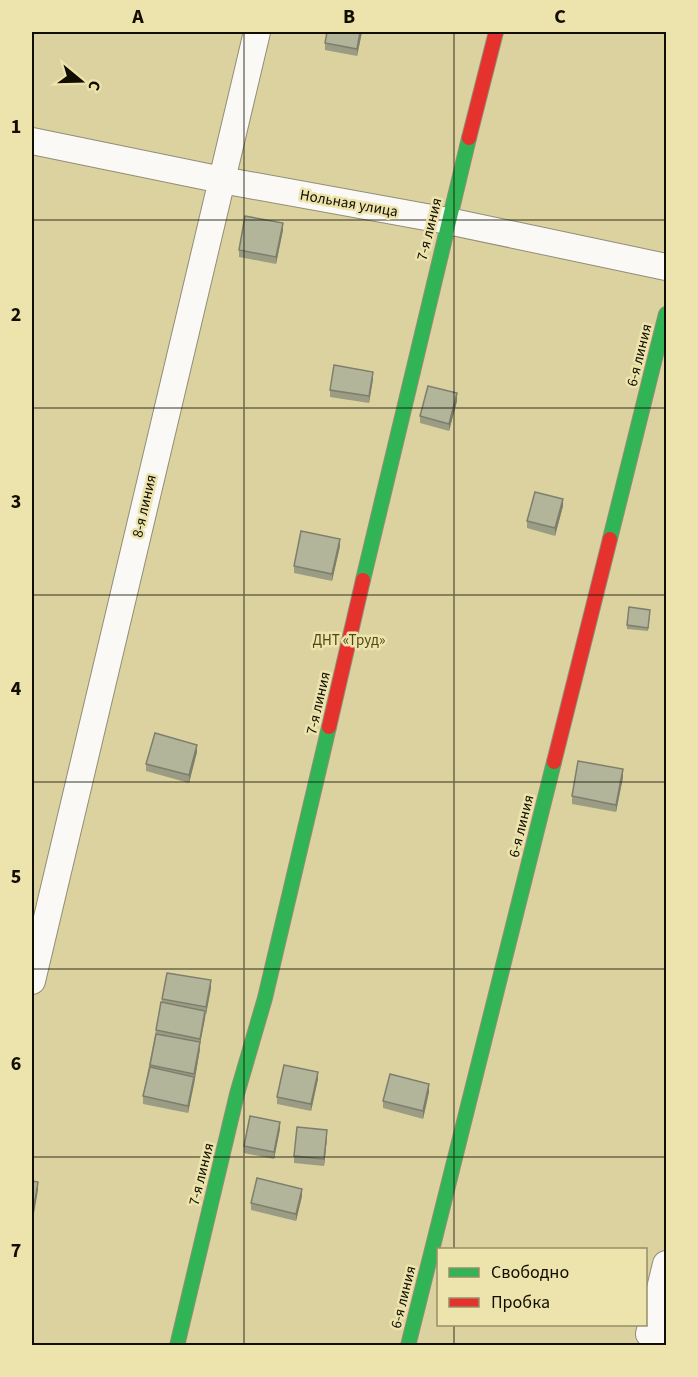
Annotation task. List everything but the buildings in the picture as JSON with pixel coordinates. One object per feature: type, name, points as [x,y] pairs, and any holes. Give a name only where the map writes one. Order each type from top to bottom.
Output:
[{"type":"street","name":"8-я линия","points":[[32,981],[257,32]]},
{"type":"street","name":"7-я линия","points":[[177,1346],[237,1094],[265,998],[448,221],[496,32]]},
{"type":"street","name":"Нольная улица","points":[[32,141],[222,180],[448,221],[666,267]]},
{"type":"street","name":"6-я линия","points":[[408,1346],[666,314]]},
{"type":"street","points":[[658,1333],[666,1264]]},
{"type":"green space","name":"ДНТ «Труд»","points":[[32,32],[666,32],[666,1345],[32,1345]]},
{"type":"traffic: fast","points":[[363,580],[469,138]]},
{"type":"traffic: fast","points":[[610,539],[666,314]]},
{"type":"traffic: fast","points":[[177,1346],[237,1094],[265,998],[329,727]]},
{"type":"traffic: fast","points":[[408,1346],[554,762]]},
{"type":"traffic: jam","points":[[469,138],[496,32]]},
{"type":"traffic: jam","points":[[554,762],[610,539]]},
{"type":"traffic: jam","points":[[329,727],[363,580]]}]
